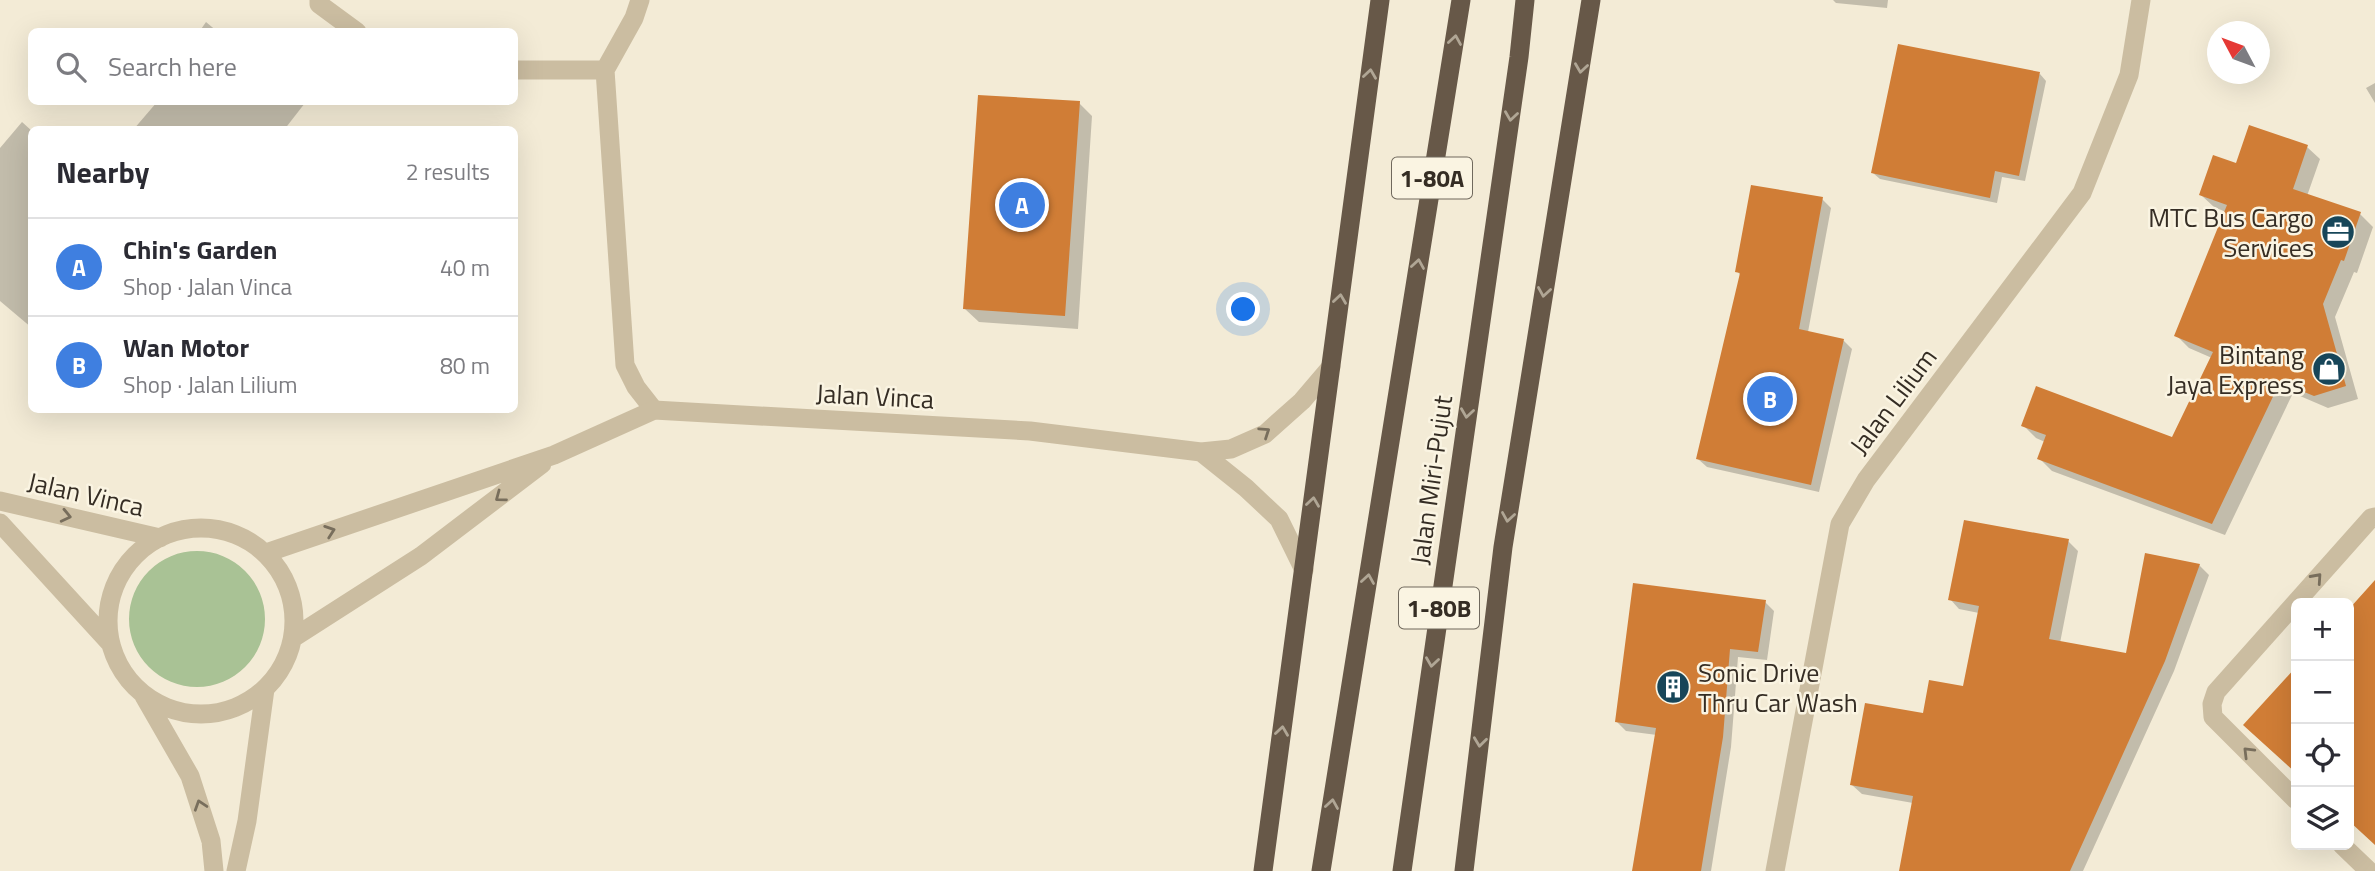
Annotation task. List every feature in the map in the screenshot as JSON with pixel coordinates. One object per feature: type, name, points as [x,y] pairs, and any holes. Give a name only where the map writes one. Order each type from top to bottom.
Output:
[{"type":"highway","points":[[1263,871],[1380,0]]},
{"type":"highway","name":"Jalan Miri-Pujut","points":[[1321,871],[1461,0]]},
{"type":"highway","name":"Jalan Miri-Pujut","points":[[1402,871],[1525,0]]},
{"type":"highway","points":[[1464,871],[1503,547],[1591,0]]},
{"type":"street","points":[[319,0],[319,4],[352,28]]},
{"type":"street","points":[[640,0],[635,18],[605,70],[625,365],[636,387],[654,410]]},
{"type":"street","name":"Jalan Lilium","points":[[1775,871],[1840,524],[1866,480],[2082,193],[2129,75],[2141,0]]},
{"type":"street","points":[[518,70],[605,70]]},
{"type":"street","name":"Jalan Vinca","points":[[554,455],[654,410],[1030,431],[1201,452],[1231,449],[1265,433],[1302,401],[1331,367]]},
{"type":"street","points":[[1201,452],[1279,519],[1304,570]]},
{"type":"street","points":[[265,553],[554,455]]},
{"type":"street","points":[[293,638],[421,556],[554,455]]},
{"type":"street","name":"Jalan Vinca","points":[[0,501],[160,538]]},
{"type":"street","points":[[2291,795],[2213,718],[2212,704],[2216,692],[2371,518],[2375,517]]},
{"type":"street","name":"Jalan Vinca","points":[[0,523],[110,642]]},
{"type":"street","points":[[144,696],[167,708],[193,715],[219,713],[244,704],[265,688],[283,666],[293,638],[294,607],[284,578],[265,553],[239,536],[213,528],[186,529],[160,538],[137,554],[120,575],[110,600],[107,621],[117,663],[129,681],[144,696],[190,776],[211,841],[215,871]]},
{"type":"street","points":[[236,871],[247,821],[265,688]]},
{"type":"street","points":[[2347,850],[2369,871]]},
{"type":"green space","points":[[197,551],[223,557],[245,571],[259,593],[265,619],[259,645],[245,667],[223,681],[197,687],[171,681],[149,667],[135,645],[129,619],[135,593],[149,571],[171,557]]},
{"type":"building","points":[[1898,44],[2040,72],[2019,176],[1995,171],[1990,198],[1871,173]]},
{"type":"building","points":[[978,95],[1080,101],[1065,316],[963,309]]},
{"type":"building","points":[[2249,125],[2308,145],[2293,189],[2361,212],[2344,261],[2341,260],[2323,304],[2346,386],[2314,396],[2280,382],[2212,524],[2037,459],[2046,435],[2021,426],[2036,386],[2172,437],[2213,352],[2174,336],[2227,205],[2199,195],[2213,155],[2236,163]]},
{"type":"building","points":[[1751,185],[1823,197],[1799,329],[1844,339],[1811,485],[1696,459],[1740,273],[1735,272]]},
{"type":"building","points":[[1964,520],[2069,539],[2049,639],[2126,653],[2145,553],[2200,564],[2165,661],[2070,871],[1899,871],[1913,796],[1850,785],[1865,703],[1923,713],[1929,680],[1963,686],[1979,606],[1948,600]]},
{"type":"building","points":[[2375,580],[2375,845],[2354,826],[2354,603]]},
{"type":"building","name":"Sonic Drive Thru Car Wash","points":[[1633,583],[1766,600],[1758,652],[1730,649],[1723,737],[1701,871],[1632,871],[1656,728],[1615,722]]},
{"type":"building","points":[[2291,672],[2291,768],[2243,725]]},
{"type":"place","name":"Chin's Garden","points":[[1022,205]]},
{"type":"place","name":"MTC Bus Cargo Services","points":[[2338,232]]},
{"type":"place","name":"Bintang Jaya Express","points":[[2329,369]]},
{"type":"place","name":"Wan Motor","points":[[1770,399]]},
{"type":"place","name":"Sonic Drive Thru Car Wash","points":[[1673,687]]}]
